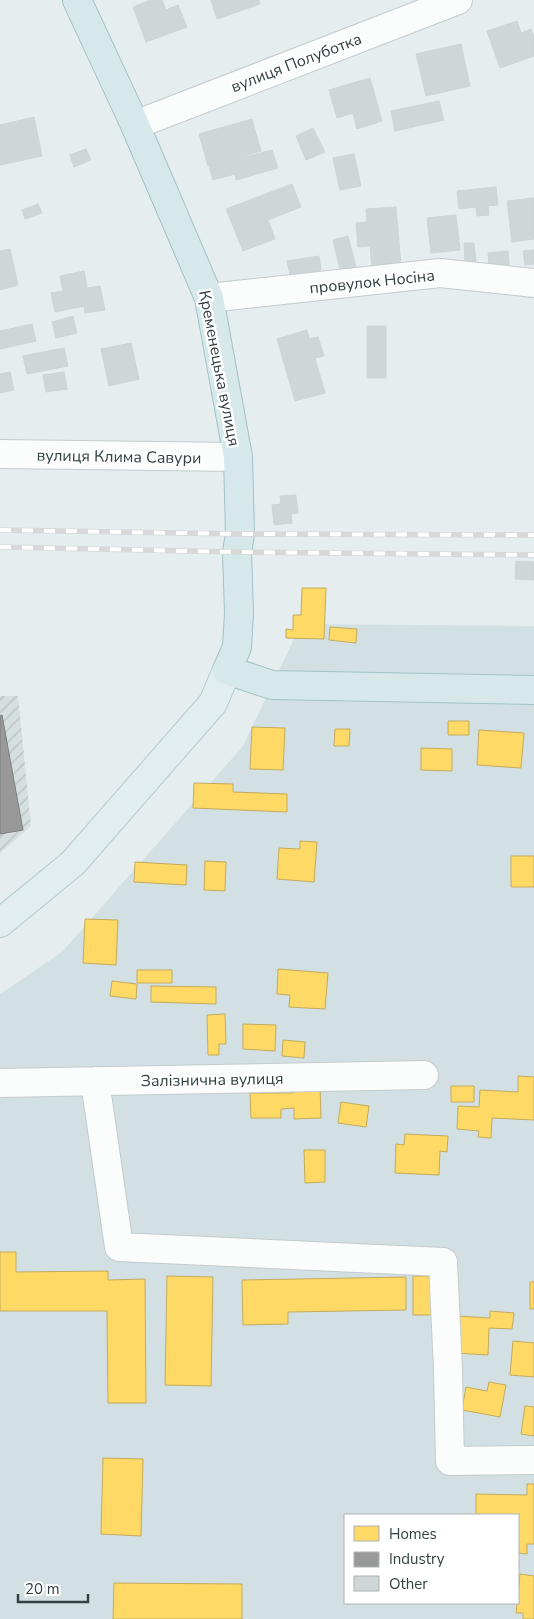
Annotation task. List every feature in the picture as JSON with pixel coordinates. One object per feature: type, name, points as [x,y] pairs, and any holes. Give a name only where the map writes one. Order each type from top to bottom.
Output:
[{"type":"highway","name":"Кременецька вулиця","points":[[77,0],[135,125],[209,298],[238,457],[240,534],[237,552],[239,613],[237,647],[227,670]]},
{"type":"highway","points":[[227,670],[272,685],[534,690]]},
{"type":"main road","points":[[0,923],[73,863],[105,828],[213,703],[227,670]]},
{"type":"street","name":"вулиця Полуботка","points":[[135,125],[458,0]]},
{"type":"street","name":"провулок Носіна","points":[[209,298],[440,273],[534,283]]},
{"type":"street","name":"вулиця Клима Савури","points":[[0,454],[238,457]]},
{"type":"street","name":"Залізнична вулиця","points":[[0,1083],[424,1075]]},
{"type":"street","points":[[95,1081],[119,1247],[443,1262],[450,1461],[534,1460]]},
{"type":"shaded area","points":[[301,624],[534,626],[534,1619],[0,1619],[0,994],[62,952],[243,746]]},
{"type":"shaded area","points":[[0,696],[18,696],[31,826],[0,853]]},
{"type":"building: Homes","points":[[302,588],[326,588],[324,639],[286,638],[286,629],[293,630],[293,615],[301,615]]},
{"type":"building: Homes","points":[[330,627],[357,629],[356,643],[329,640]]},
{"type":"building: Homes","points":[[448,721],[469,721],[469,735],[448,735]]},
{"type":"building: Homes","points":[[252,727],[285,728],[283,770],[250,769]]},
{"type":"building: Homes","points":[[335,729],[350,729],[349,746],[334,746]]},
{"type":"building: Homes","points":[[479,730],[524,733],[521,768],[477,765]]},
{"type":"building: Homes","points":[[421,748],[452,749],[452,771],[421,770]]},
{"type":"building: Homes","points":[[194,783],[233,784],[233,792],[287,794],[287,812],[193,808]]},
{"type":"building: Homes","points":[[300,841],[317,842],[314,882],[277,879],[279,848],[300,849]]},
{"type":"building: Homes","points":[[511,856],[534,856],[534,887],[511,887]]},
{"type":"building: Homes","points":[[205,861],[226,862],[225,891],[204,890]]},
{"type":"building: Homes","points":[[135,862],[187,865],[186,885],[134,882]]},
{"type":"building: Homes","points":[[85,919],[118,920],[116,965],[83,963]]},
{"type":"building: Homes","points":[[278,969],[328,973],[325,1009],[289,1007],[290,995],[277,994]]},
{"type":"building: Homes","points":[[137,970],[172,970],[172,983],[137,983]]},
{"type":"building: Homes","points":[[112,981],[137,984],[136,999],[110,996]]},
{"type":"building: Homes","points":[[151,986],[216,987],[216,1004],[151,1002]]},
{"type":"building: Homes","points":[[225,1014],[226,1044],[219,1044],[219,1055],[208,1055],[207,1015]]},
{"type":"building: Homes","points":[[243,1024],[276,1025],[275,1051],[243,1049]]},
{"type":"building: Homes","points":[[283,1040],[305,1042],[304,1058],[282,1056]]},
{"type":"building: Homes","points":[[518,1076],[534,1077],[534,1120],[492,1118],[491,1138],[478,1137],[479,1131],[457,1129],[458,1106],[479,1107],[480,1090],[518,1092]]},
{"type":"building: Homes","points":[[320,1085],[321,1118],[294,1119],[294,1108],[281,1109],[281,1118],[251,1118],[250,1093],[294,1093],[294,1086]]},
{"type":"building: Homes","points":[[451,1086],[474,1086],[474,1102],[451,1102]]},
{"type":"building: Homes","points":[[341,1102],[369,1106],[366,1127],[338,1123]]},
{"type":"building: Homes","points":[[405,1134],[448,1136],[447,1152],[440,1151],[439,1175],[395,1173],[396,1144],[404,1145]]},
{"type":"building: Homes","points":[[304,1150],[325,1150],[325,1182],[305,1183]]},
{"type":"building: Homes","points":[[0,1252],[16,1252],[16,1272],[108,1271],[108,1280],[145,1279],[146,1403],[108,1403],[107,1311],[0,1311]]},
{"type":"building: Homes","points":[[167,1276],[213,1277],[211,1386],[165,1385]]},
{"type":"building: Homes","points":[[413,1276],[433,1276],[434,1315],[413,1315]]},
{"type":"building: Homes","points":[[406,1277],[406,1310],[288,1312],[288,1324],[243,1325],[242,1280]]},
{"type":"building: Homes","points":[[530,1282],[534,1282],[534,1309],[530,1309]]},
{"type":"building: Homes","points":[[490,1311],[514,1313],[512,1329],[489,1328],[488,1355],[454,1353],[457,1316],[490,1318]]},
{"type":"building: Homes","points":[[513,1341],[534,1343],[534,1377],[510,1375]]},
{"type":"building: Homes","points":[[489,1382],[506,1385],[500,1417],[462,1410],[466,1387],[487,1391]]},
{"type":"building: Homes","points":[[525,1406],[534,1407],[534,1436],[521,1434]]},
{"type":"building: Homes","points":[[103,1458],[143,1459],[141,1536],[101,1534]]},
{"type":"building: Homes","points":[[527,1484],[534,1484],[534,1544],[527,1544],[527,1554],[519,1553],[519,1514],[476,1514],[476,1494],[527,1495]]},
{"type":"building: Homes","points":[[520,1574],[534,1576],[534,1619],[523,1619],[523,1613],[516,1613],[517,1604],[519,1604]]},
{"type":"building: Homes","points":[[114,1583],[242,1584],[242,1619],[113,1619]]},
{"type":"building: Industry","points":[[2,715],[23,830],[0,834],[0,716]]},
{"type":"building: Other","points":[[151,0],[162,0],[166,10],[178,5],[187,27],[146,42],[133,7]]},
{"type":"building: Other","points":[[211,0],[259,0],[260,4],[217,19]]},
{"type":"building: Other","points":[[517,21],[521,33],[531,29],[534,37],[534,56],[500,68],[487,31]]},
{"type":"building: Other","points":[[461,44],[470,86],[426,96],[416,54]]},
{"type":"building: Other","points":[[370,78],[382,121],[357,129],[353,113],[337,118],[329,90]]},
{"type":"building: Other","points":[[439,101],[444,120],[395,131],[391,111]]},
{"type":"building: Other","points":[[34,117],[42,156],[0,165],[0,125]]},
{"type":"building: Other","points":[[252,119],[261,151],[208,166],[199,134]]},
{"type":"building: Other","points":[[313,128],[325,152],[306,160],[296,136]]},
{"type":"building: Other","points":[[86,149],[91,160],[74,167],[70,155]]},
{"type":"building: Other","points":[[272,150],[278,168],[236,180],[235,174],[213,180],[209,166]]},
{"type":"building: Other","points":[[354,154],[361,186],[340,190],[333,158]]},
{"type":"building: Other","points":[[292,184],[301,207],[268,220],[275,239],[243,251],[226,209]]},
{"type":"building: Other","points":[[496,187],[498,205],[488,206],[489,215],[477,216],[476,207],[459,209],[457,191]]},
{"type":"building: Other","points":[[534,198],[534,239],[512,242],[507,201]]},
{"type":"building: Other","points":[[38,204],[42,213],[25,219],[22,210]]},
{"type":"building: Other","points":[[396,207],[401,265],[372,268],[370,246],[358,247],[356,223],[367,222],[366,209]]},
{"type":"building: Other","points":[[456,215],[460,250],[431,253],[427,218]]},
{"type":"building: Other","points":[[348,236],[356,267],[340,270],[333,240]]},
{"type":"building: Other","points":[[464,243],[474,243],[476,262],[465,262]]},
{"type":"building: Other","points":[[10,249],[18,285],[0,290],[0,251]]},
{"type":"building: Other","points":[[534,250],[534,264],[525,265],[523,251]]},
{"type":"building: Other","points":[[508,251],[509,264],[489,266],[488,253]]},
{"type":"building: Other","points":[[319,256],[321,270],[290,275],[287,261]]},
{"type":"building: Other","points":[[84,271],[87,288],[100,286],[105,310],[85,313],[84,306],[55,312],[51,293],[63,291],[60,276]]},
{"type":"building: Other","points":[[73,316],[77,333],[56,338],[52,322]]},
{"type":"building: Other","points":[[32,324],[36,341],[0,349],[0,331]]},
{"type":"building: Other","points":[[367,326],[386,326],[386,378],[367,378]]},
{"type":"building: Other","points":[[307,330],[309,339],[318,337],[324,356],[315,358],[325,393],[295,401],[277,339]]},
{"type":"building: Other","points":[[131,343],[139,379],[109,386],[101,349]]},
{"type":"building: Other","points":[[64,348],[68,366],[27,374],[23,356]]},
{"type":"building: Other","points":[[10,372],[14,390],[0,393],[0,374]]},
{"type":"building: Other","points":[[64,372],[67,389],[46,392],[43,375]]},
{"type":"building: Other","points":[[296,495],[298,513],[291,514],[292,523],[274,525],[272,505],[281,504],[280,496]]},
{"type":"building: Other","points":[[516,561],[534,562],[534,580],[515,579]]},
{"type":"railway","points":[[0,530],[240,534],[534,535]]},
{"type":"railway","points":[[0,547],[534,555]]}]
